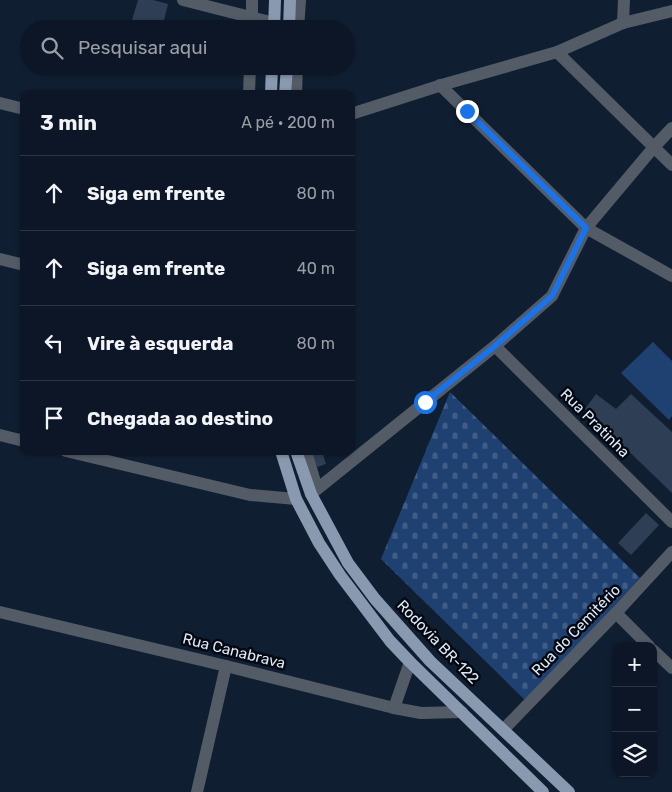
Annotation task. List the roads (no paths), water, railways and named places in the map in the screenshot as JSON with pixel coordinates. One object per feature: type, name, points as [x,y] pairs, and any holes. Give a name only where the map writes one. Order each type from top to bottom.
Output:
[{"type":"main road","points":[[274,20],[275,0]]},
{"type":"main road","points":[[289,20],[290,0]]},
{"type":"main road","points":[[271,90],[272,75]]},
{"type":"main road","points":[[285,90],[286,75]]},
{"type":"main road","name":"Rodovia BR-122","points":[[282,455],[296,499],[319,543],[340,575],[390,641],[543,792]]},
{"type":"main road","name":"Rodovia BR-122","points":[[298,455],[348,563],[375,599],[430,661],[567,791]]},
{"type":"street","points":[[182,0],[243,20]]},
{"type":"street","points":[[252,0],[252,20]]},
{"type":"street","points":[[299,20],[300,0]]},
{"type":"street","points":[[623,22],[624,0]]},
{"type":"street","points":[[355,113],[440,85],[557,52],[623,22],[672,11]]},
{"type":"street","points":[[557,52],[672,165]]},
{"type":"street","points":[[249,90],[250,75]]},
{"type":"street","points":[[296,90],[297,75]]},
{"type":"street","points":[[440,85],[586,228],[672,276]]},
{"type":"street","points":[[0,103],[20,108]]},
{"type":"street","points":[[307,455],[314,492],[495,346],[552,296],[586,228],[672,128]]},
{"type":"street","points":[[0,259],[20,264]]},
{"type":"street","name":"Rua Pratinha","points":[[495,346],[672,522]]},
{"type":"street","points":[[0,435],[20,440]]},
{"type":"street","points":[[82,455],[230,491],[257,496],[296,499]]},
{"type":"street","name":"Rua do Cemitério","points":[[503,730],[672,552]]},
{"type":"street","name":"Rua Canabrava","points":[[0,612],[394,708],[421,713],[462,712]]},
{"type":"street","points":[[616,613],[645,642]]},
{"type":"street","points":[[657,654],[672,668]]},
{"type":"street","points":[[394,708],[410,662]]},
{"type":"street","points":[[197,792],[226,666]]}]
